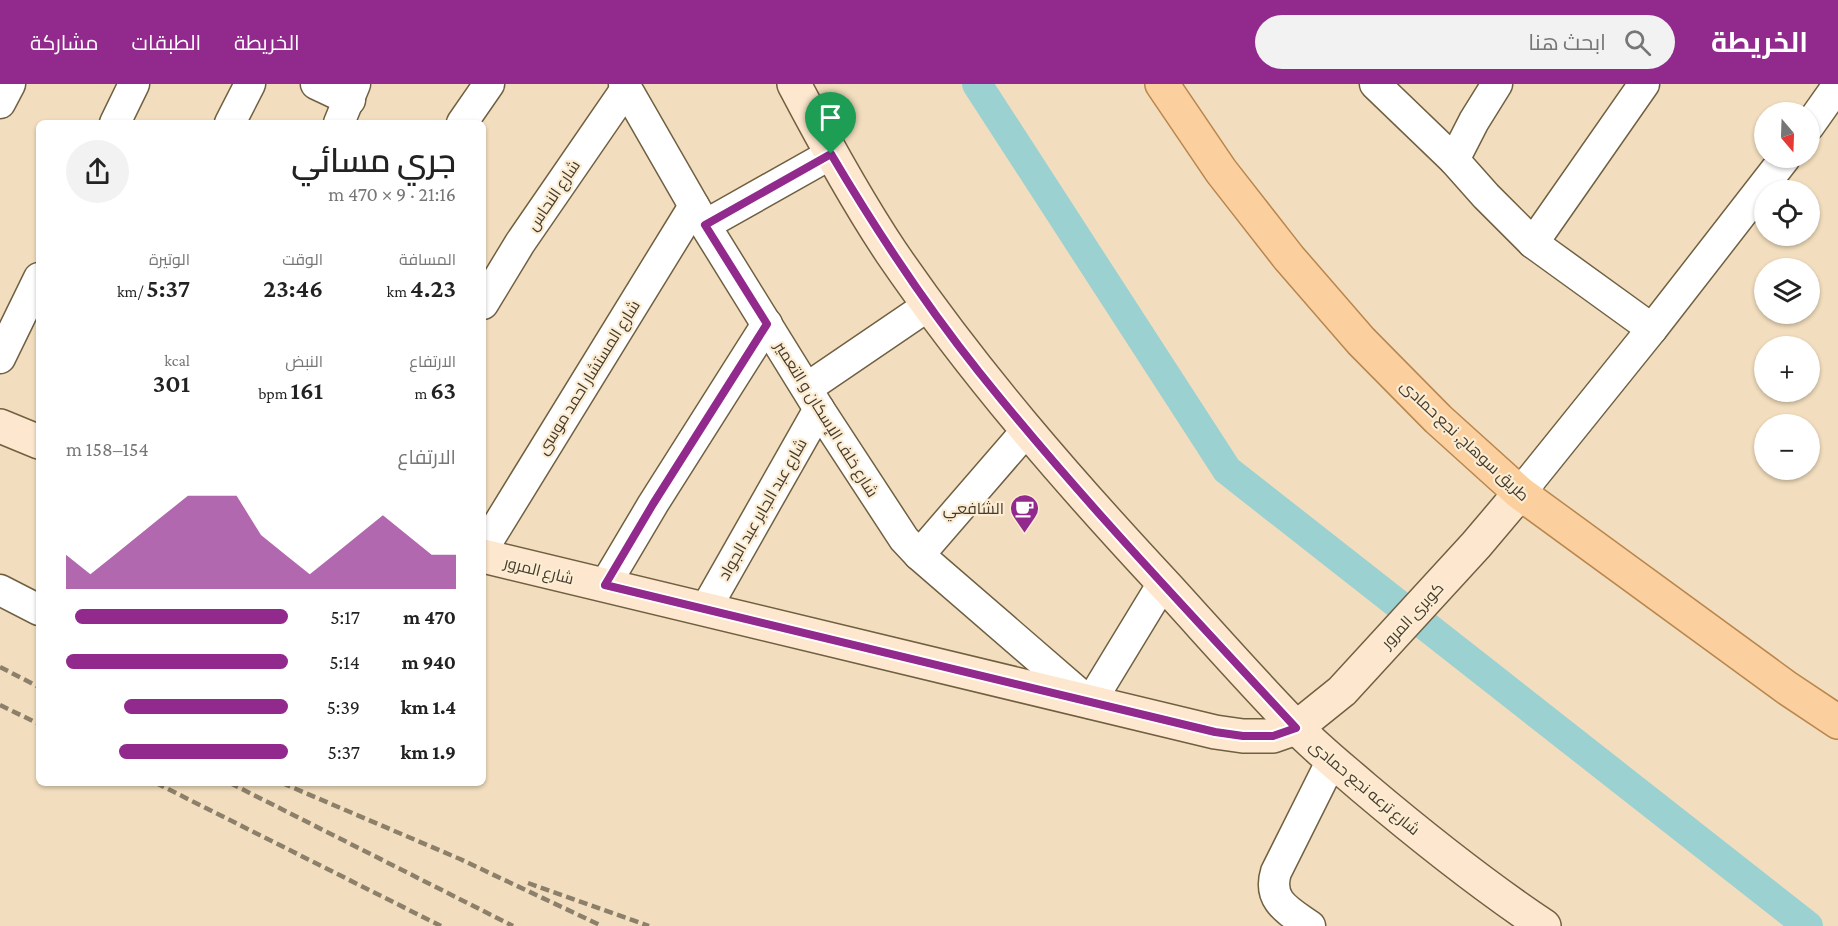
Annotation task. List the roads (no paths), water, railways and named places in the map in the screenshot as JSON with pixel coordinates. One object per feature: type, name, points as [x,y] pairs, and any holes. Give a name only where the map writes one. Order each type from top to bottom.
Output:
[{"type":"main road","name":"طريق سوهاج, نجع حمادى","points":[[1162,84],[1221,171],[1282,249],[1361,341],[1438,419],[1520,493],[1787,688],[1838,722]]},
{"type":"street","points":[[0,103],[10,84]]},
{"type":"street","points":[[116,120],[134,84]]},
{"type":"street","points":[[232,120],[250,84]]},
{"type":"street","points":[[316,84],[348,102]]},
{"type":"street","points":[[464,120],[489,84]]},
{"type":"street","name":"شارع ترعه نجع حمادى","points":[[794,84],[831,154],[892,252],[929,305],[1027,430],[1120,538],[1296,728],[1432,843],[1544,926]]},
{"type":"street","points":[[1374,84],[1454,160],[1533,243],[1652,329]]},
{"type":"street","points":[[1454,160],[1497,84]]},
{"type":"street","points":[[1533,243],[1644,84]]},
{"type":"street","points":[[1820,110],[1838,85]]},
{"type":"street","name":"شارع خلف الإسكان و التعمير","points":[[625,86],[699,216],[904,539],[919,555],[1090,703]]},
{"type":"street","name":"شارع النحاس","points":[[486,299],[625,86]]},
{"type":"street","points":[[699,216],[831,154]]},
{"type":"street","points":[[1520,493],[1777,168]]},
{"type":"street","name":"شارع المستشار احمد موسى","points":[[486,544],[699,216]]},
{"type":"street","points":[[0,358],[36,284]]},
{"type":"street","points":[[813,398],[929,305]]},
{"type":"street","points":[[605,585],[670,475],[767,324]]},
{"type":"street","name":"شارع عبد الجابر عبد الجواد","points":[[705,610],[813,398]]},
{"type":"street","points":[[0,426],[36,441]]},
{"type":"street","points":[[919,555],[1027,430]]},
{"type":"street","name":"كوبرى المرور","points":[[1296,728],[1342,691],[1476,545],[1520,493]]},
{"type":"street","name":"شارع المرور","points":[[486,557],[1215,732],[1243,736],[1273,736],[1296,728]]},
{"type":"street","points":[[1090,703],[1163,583]]},
{"type":"street","points":[[0,590],[36,608]]},
{"type":"street","points":[[1306,925],[1279,902],[1274,892],[1273,882],[1332,760]]},
{"type":"waterway","points":[[977,84],[1227,470],[1808,926]]},
{"type":"railway","points":[[0,667],[36,685]]},
{"type":"railway","points":[[0,705],[36,723]]},
{"type":"railway","points":[[162,786],[441,926]]},
{"type":"railway","points":[[236,786],[513,926]]},
{"type":"railway","points":[[289,786],[460,859],[602,926]]},
{"type":"railway","points":[[528,883],[649,926]]},
{"type":"place","name":"الشافعي","points":[[1025,534]]}]
